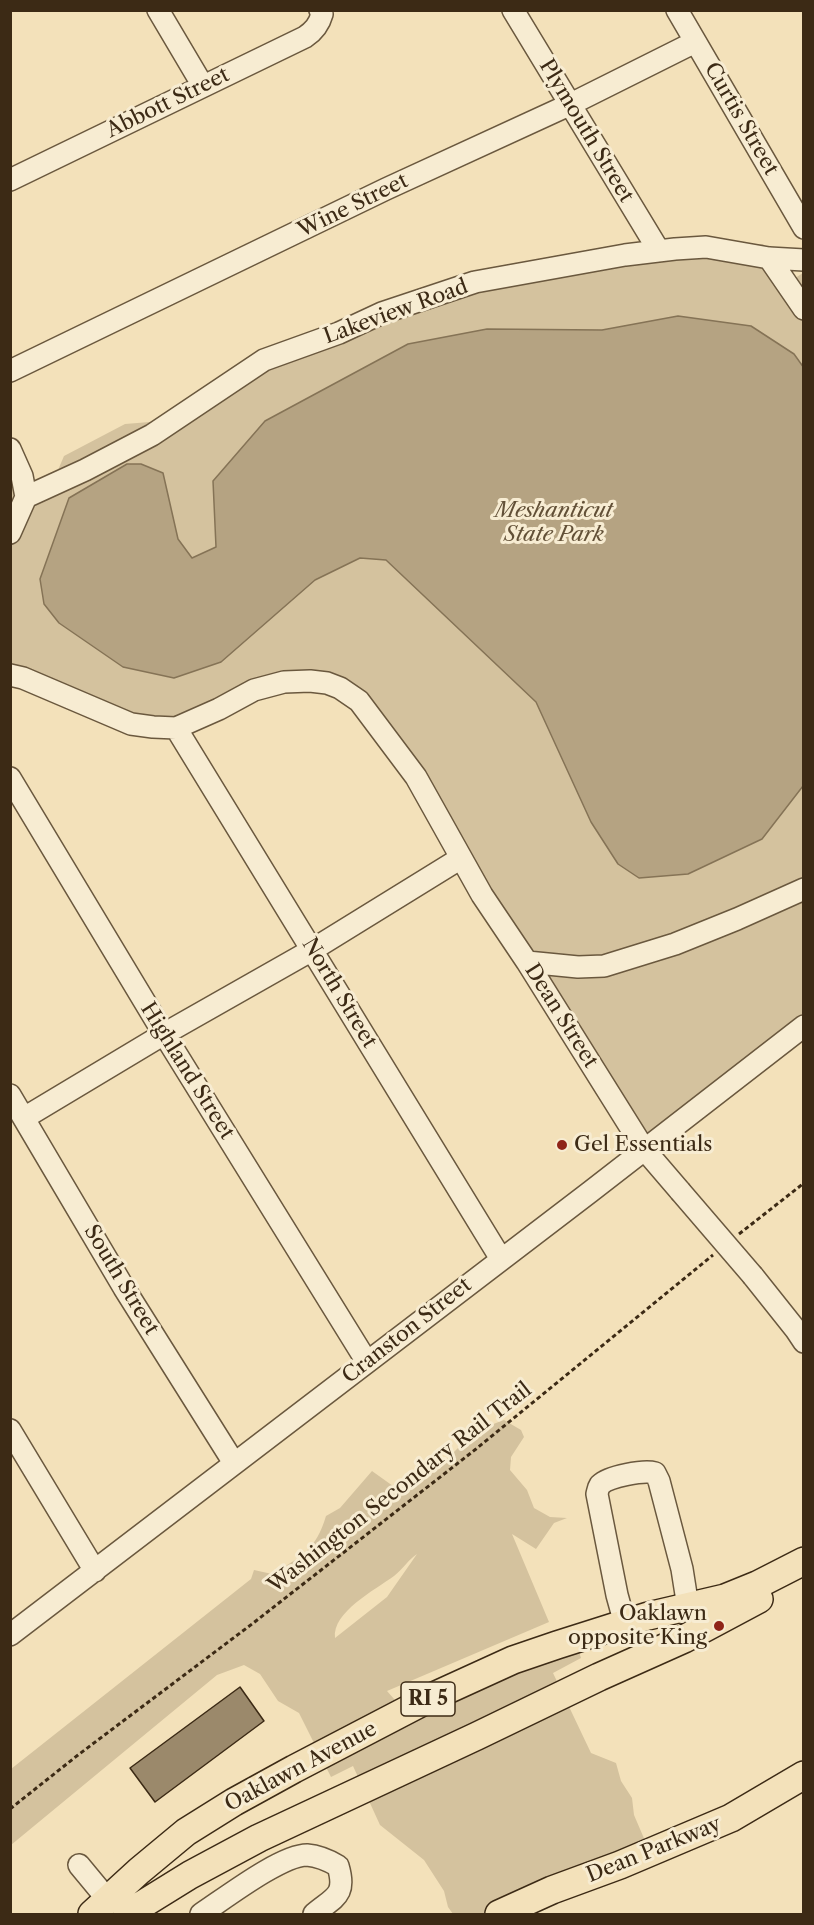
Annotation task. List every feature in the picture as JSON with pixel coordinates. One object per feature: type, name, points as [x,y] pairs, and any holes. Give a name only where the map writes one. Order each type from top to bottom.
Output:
[{"type":"main road","name":"Oaklawn Avenue","points":[[109,1910],[139,1870],[186,1832],[294,1769],[434,1696],[487,1671],[546,1649],[625,1624],[725,1598],[804,1561]]},
{"type":"main road","name":"Oaklawn Avenue","points":[[109,1910],[190,1875],[259,1838],[684,1639],[804,1573]]},
{"type":"main road","name":"Dean Parkway","points":[[499,1914],[552,1890],[731,1818],[804,1775]]},
{"type":"street","points":[[158,10],[203,86]]},
{"type":"street","name":"Plymouth Street","points":[[513,10],[659,250]]},
{"type":"street","name":"Curtis Street","points":[[677,10],[804,228]]},
{"type":"street","name":"Abbott Street","points":[[10,180],[305,37],[315,30],[320,16]]},
{"type":"street","name":"Wine Street","points":[[10,371],[386,189],[571,104],[695,42]]},
{"type":"street","name":"Lakeview Road","points":[[26,497],[85,470],[152,435],[264,360],[339,333],[382,313],[495,277],[659,250],[706,248],[769,258],[804,260]]},
{"type":"street","points":[[769,258],[804,309]]},
{"type":"street","points":[[10,449],[22,476],[26,497],[10,533]]},
{"type":"street","points":[[10,675],[23,678],[131,724],[153,728],[176,728]]},
{"type":"street","name":"Dean Street","points":[[176,728],[254,690],[284,682],[298,680],[331,685],[359,701],[416,777],[482,895],[527,962],[644,1149],[753,1276],[804,1342]]},
{"type":"street","name":"North Street","points":[[176,728],[501,1259]]},
{"type":"street","name":"Highland Street","points":[[10,778],[164,1034],[367,1362]]},
{"type":"street","points":[[24,1118],[164,1034],[312,950],[461,858]]},
{"type":"street","points":[[527,962],[578,967],[604,966],[685,940],[804,889]]},
{"type":"street","name":"Cranston Street","points":[[10,1635],[804,1026]]},
{"type":"street","name":"South Street","points":[[10,1095],[124,1288],[234,1463]]},
{"type":"street","points":[[10,1430],[95,1570]]},
{"type":"street","points":[[625,1624],[597,1494],[599,1486],[605,1481],[624,1475],[648,1471],[655,1473],[659,1481],[682,1569],[688,1607]]},
{"type":"street","points":[[201,1914],[264,1873],[293,1858],[306,1855],[324,1858],[338,1866],[342,1881],[335,1897],[314,1914]]},
{"type":"street","points":[[79,1865],[109,1910]]},
{"type":"path","points":[[738,1235],[804,1184]]},
{"type":"path","name":"Washington Secondary Rail Trail","points":[[10,1809],[476,1449],[722,1248]]},
{"type":"green space","name":"Meshanticut State Park","points":[[763,244],[795,278],[803,273],[803,1028],[649,1145],[362,702],[300,679],[171,726],[11,674],[10,446],[26,492],[52,484],[64,456],[125,424],[162,421],[385,312],[653,251]]},
{"type":"green space","points":[[504,1420],[521,1430],[524,1437],[511,1457],[510,1470],[527,1490],[534,1508],[550,1517],[567,1518],[554,1523],[536,1549],[512,1534],[549,1622],[387,1691],[402,1708],[576,1642],[581,1658],[553,1673],[591,1753],[616,1763],[621,1781],[632,1798],[634,1815],[649,1850],[499,1914],[453,1914],[448,1907],[444,1891],[424,1860],[380,1825],[353,1766],[331,1777],[299,1713],[278,1701],[260,1674],[244,1665],[217,1675],[11,1845],[11,1769],[251,1579],[254,1570],[272,1574],[299,1557],[312,1545],[326,1516],[340,1508],[372,1471],[393,1486],[408,1487],[434,1459],[448,1458],[475,1431]],"holes":[[[417,1554],[387,1597],[335,1638],[336,1628],[347,1611],[356,1602],[394,1576]]]},
{"type":"shaded area","name":"Meshanticut State Park","points":[[678,316],[751,326],[794,354],[804,368],[803,786],[762,839],[688,874],[639,878],[618,864],[591,822],[536,702],[386,560],[360,558],[315,580],[221,662],[174,678],[123,667],[59,623],[44,604],[40,579],[69,498],[127,464],[141,464],[163,473],[178,539],[192,558],[216,547],[213,481],[265,421],[408,344],[487,329],[602,330]]},
{"type":"building","points":[[240,1687],[264,1721],[155,1802],[130,1768]]},
{"type":"place","name":"Gel Essentials","points":[[562,1145]]},
{"type":"place","name":"Oaklawn opposite King","points":[[719,1626]]}]
